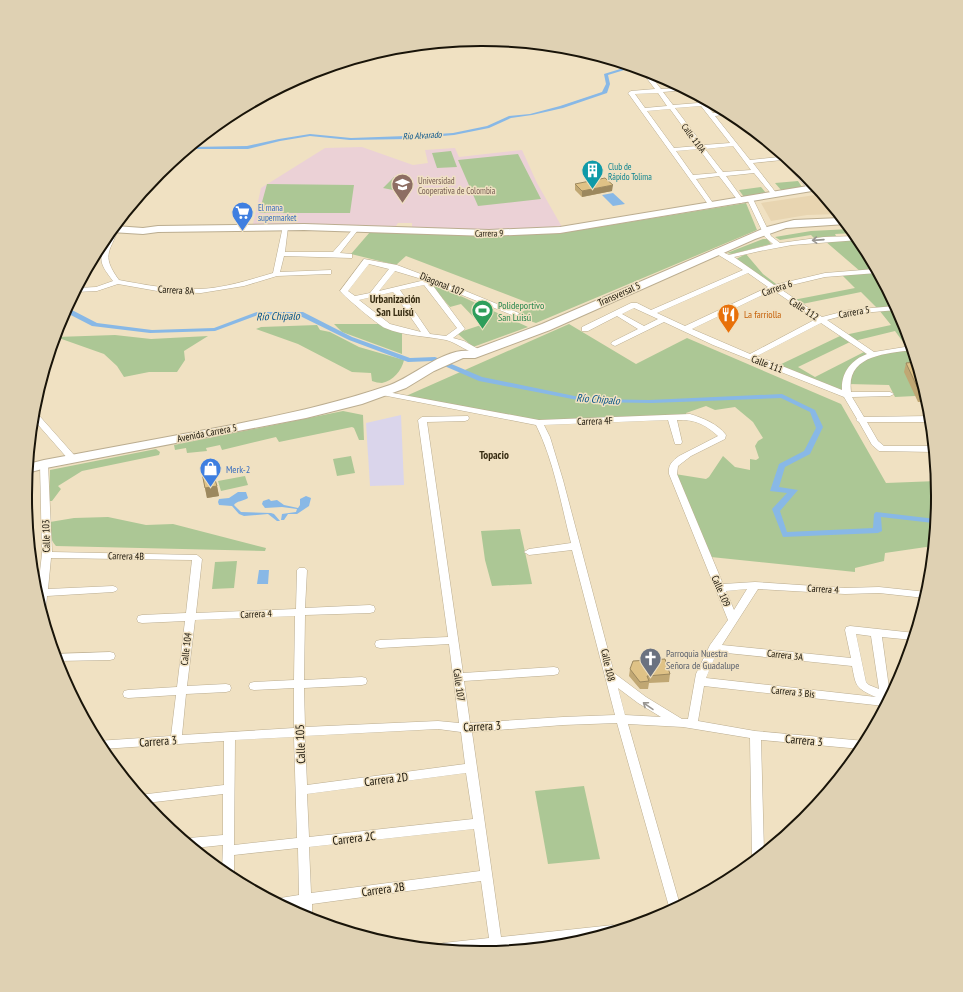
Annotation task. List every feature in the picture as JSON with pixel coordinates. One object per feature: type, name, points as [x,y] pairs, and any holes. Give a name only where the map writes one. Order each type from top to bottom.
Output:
[{"type":"main road","name":"Carrera 9","points":[[121,227],[143,231],[158,229],[285,227],[489,233],[560,230],[809,189]]},
{"type":"main road","name":"Transversal 5","points":[[382,393],[470,355],[546,327],[716,251],[777,227],[793,224],[837,221]]},
{"type":"main road","points":[[766,232],[841,226]]},
{"type":"main road","name":"Avenida Carrera 5","points":[[33,466],[306,414],[382,393]]},
{"type":"street","name":"Calle 110A","points":[[651,80],[722,174],[746,200]]},
{"type":"street","points":[[673,90],[631,93],[712,206]]},
{"type":"street","points":[[642,110],[701,104]]},
{"type":"street","points":[[703,106],[775,195]]},
{"type":"street","points":[[711,115],[718,114]]},
{"type":"street","points":[[672,150],[734,144]]},
{"type":"street","points":[[749,162],[780,159]]},
{"type":"street","points":[[692,178],[756,171]]},
{"type":"street","points":[[746,200],[768,237],[779,245]]},
{"type":"street","points":[[276,274],[285,227]]},
{"type":"street","points":[[335,254],[355,230]]},
{"type":"street","points":[[728,258],[745,252],[779,245],[850,239]]},
{"type":"street","name":"Calle 112","points":[[716,251],[748,270],[872,354]]},
{"type":"street","points":[[104,252],[103,262],[117,282]]},
{"type":"street","points":[[281,254],[335,254],[349,256]]},
{"type":"street","name":"Diagonal 107","points":[[352,299],[344,291],[367,261],[394,267],[515,313]]},
{"type":"street","points":[[373,294],[394,267]]},
{"type":"street","points":[[650,313],[748,270]]},
{"type":"street","name":"Carrera 6","points":[[685,329],[773,288],[809,278],[871,271]]},
{"type":"street","name":"Carrera 8A","points":[[81,291],[97,289],[117,282],[163,290],[201,291],[244,284],[276,274],[328,272]]},
{"type":"street","points":[[352,299],[429,281],[461,329],[447,338]]},
{"type":"street","points":[[395,289],[428,336]]},
{"type":"street","points":[[352,299],[387,326],[428,336],[447,338],[461,343],[470,355]]},
{"type":"street","name":"Calle 111","points":[[616,313],[634,305],[750,357],[847,395]]},
{"type":"street","name":"Carrera 5","points":[[750,357],[820,320],[849,312],[890,309]]},
{"type":"street","points":[[585,330],[616,313],[644,329]]},
{"type":"street","points":[[615,344],[663,319]]},
{"type":"street","points":[[906,349],[872,354],[855,364],[847,376],[847,395],[860,420],[879,447],[887,450],[928,449]]},
{"type":"street","name":"Carrera 4F","points":[[382,393],[539,424],[690,417],[697,419],[714,429],[722,436],[683,458]]},
{"type":"street","points":[[847,395],[890,394]]},
{"type":"street","name":"Calle 107","points":[[465,418],[422,420],[448,640],[458,677],[466,728],[496,946]]},
{"type":"street","points":[[672,418],[678,442]]},
{"type":"street","points":[[860,420],[924,419]]},
{"type":"street","points":[[39,421],[72,458]]},
{"type":"street","name":"Calle 108","points":[[539,424],[546,437],[559,480],[600,631],[610,675],[673,902]]},
{"type":"street","name":"Calle 109","points":[[683,458],[674,465],[673,474],[719,588],[733,616],[701,674],[687,724]]},
{"type":"street","name":"Calle 103","points":[[33,466],[51,555],[43,593]]},
{"type":"street","points":[[529,552],[576,546]]},
{"type":"street","name":"Carrera 4B","points":[[51,555],[194,557],[197,559]]},
{"type":"street","name":"Calle 104","points":[[176,739],[197,559]]},
{"type":"street","name":"Calle 105","points":[[302,570],[300,612],[299,732],[306,910]]},
{"type":"street","points":[[733,616],[755,585]]},
{"type":"street","name":"Carrera 4","points":[[719,588],[755,585],[845,591],[879,590],[920,594]]},
{"type":"street","points":[[43,593],[113,589]]},
{"type":"street","name":"Carrera 4","points":[[142,619],[370,609]]},
{"type":"street","points":[[883,699],[861,683],[850,630],[908,635]]},
{"type":"street","points":[[876,632],[885,695]]},
{"type":"street","points":[[380,644],[448,640]]},
{"type":"street","name":"Carrera 3A","points":[[714,648],[856,662]]},
{"type":"street","points":[[62,658],[110,656]]},
{"type":"street","points":[[458,677],[554,671]]},
{"type":"street","points":[[610,675],[654,710],[687,724]]},
{"type":"street","points":[[254,686],[362,681]]},
{"type":"street","name":"Carrera 3 Bis","points":[[699,681],[882,701]]},
{"type":"street","points":[[128,694],[226,688]]},
{"type":"street","name":"Carrera 3","points":[[107,744],[299,732],[438,726],[466,728],[622,718],[687,724],[755,735],[856,744]]},
{"type":"street","points":[[755,735],[758,851]]},
{"type":"street","points":[[228,867],[230,736]]},
{"type":"street","name":"Carrera 2D","points":[[302,790],[471,768]]},
{"type":"street","points":[[150,798],[229,790]]},
{"type":"street","name":"Carrera 2C","points":[[228,851],[479,824]]},
{"type":"street","points":[[195,842],[228,839]]},
{"type":"street","name":"Carrera 2B","points":[[289,902],[486,875]]},
{"type":"street","points":[[510,945],[569,937]]},
{"type":"shaded area","name":"Universidad Cooperativa de Colombia","points":[[362,147],[413,165],[428,163],[425,150],[455,148],[459,157],[522,150],[537,183],[562,227],[489,231],[412,230],[412,223],[398,223],[394,229],[301,224],[253,224],[261,188],[325,148]]},
{"type":"shaded area","points":[[815,195],[831,214],[807,215],[771,221],[761,203]]},
{"type":"shaded area","points":[[401,415],[404,485],[370,486],[366,423]]},
{"type":"green space","points":[[451,151],[457,167],[437,168],[432,153]]},
{"type":"green space","points":[[518,154],[541,199],[478,206],[458,160]]},
{"type":"green space","points":[[394,177],[409,180],[398,191],[383,188]]},
{"type":"green space","points":[[798,181],[802,187],[781,190],[775,183]]},
{"type":"green space","points":[[267,184],[354,185],[350,213],[259,213]]},
{"type":"green space","points":[[761,187],[766,193],[744,197],[739,190]]},
{"type":"green space","points":[[746,203],[757,230],[536,323],[515,316],[534,305],[406,256],[396,265],[351,254],[370,232],[574,231]]},
{"type":"green space","points":[[843,229],[846,233],[814,238],[811,235],[780,240],[775,237],[811,231]]},
{"type":"green space","points":[[763,239],[767,239],[771,244],[732,254],[727,253]]},
{"type":"green space","points":[[850,239],[871,271],[885,297],[904,343],[895,331],[850,342],[798,367],[815,377],[864,352],[869,356],[906,350],[917,383],[915,396],[895,397],[889,385],[848,384],[847,397],[773,368],[840,336],[891,325],[879,310],[861,292],[797,305],[788,301],[855,288],[842,275],[861,272],[825,241]]},
{"type":"green space","points":[[746,254],[763,274],[780,287],[772,289],[736,259]]},
{"type":"green space","points":[[428,281],[528,327],[473,347],[457,333],[481,325],[461,304],[450,307]]},
{"type":"green space","points":[[334,324],[381,324],[402,331],[402,354],[342,332]]},
{"type":"green space","points":[[569,324],[636,364],[687,338],[841,404],[886,483],[930,481],[930,525],[928,548],[885,553],[884,561],[855,568],[855,572],[711,557],[675,474],[706,479],[709,477],[723,456],[735,467],[750,470],[750,459],[756,460],[759,458],[755,446],[758,441],[763,438],[753,422],[735,407],[715,410],[706,406],[686,413],[687,417],[542,424],[406,396]]},
{"type":"green space","points":[[317,325],[320,330],[330,332],[359,347],[404,360],[401,368],[390,380],[382,383],[374,382],[372,381],[371,373],[352,372],[298,344],[256,329],[261,327]]},
{"type":"green space","points":[[115,335],[151,339],[208,336],[184,351],[185,360],[177,372],[149,372],[124,377],[117,366],[104,354],[61,339],[61,337]]},
{"type":"green space","points":[[343,411],[363,415],[364,440],[359,440],[354,428],[352,427],[279,442],[276,437],[222,450],[220,445],[206,448],[207,451],[187,453],[186,448],[175,450],[174,445]]},
{"type":"green space","points":[[156,449],[160,452],[159,455],[82,471],[58,486],[61,489],[52,501],[49,501],[50,470]]},
{"type":"green space","points":[[351,456],[355,473],[337,476],[333,459]]},
{"type":"green space","points":[[245,476],[248,485],[221,491],[218,481]]},
{"type":"green space","points":[[108,517],[146,525],[173,524],[266,548],[265,551],[56,546],[51,538],[50,522],[74,518]]},
{"type":"green space","points":[[520,529],[532,584],[492,586],[485,560],[481,531]]},
{"type":"green space","points":[[237,561],[234,588],[212,589],[215,562]]},
{"type":"green space","points":[[584,786],[600,859],[548,864],[535,791]]},
{"type":"water","name":"Río Alvarado","points":[[621,69],[625,70],[608,75],[610,84],[607,93],[563,108],[511,118],[489,128],[454,135],[407,139],[350,140],[310,136],[280,141],[248,149],[196,149],[198,147],[247,146],[310,134],[351,138],[453,133],[487,126],[509,116],[530,114],[560,106],[602,92],[606,84],[604,74]]},
{"type":"water","points":[[613,193],[625,204],[613,206],[602,195]]},
{"type":"water","points":[[72,310],[97,323],[152,330],[214,328],[257,312],[303,312],[352,337],[410,358],[435,357],[482,377],[589,399],[649,400],[782,394],[815,410],[823,427],[810,454],[785,467],[779,487],[798,490],[780,511],[787,532],[873,528],[874,514],[876,512],[930,518],[930,523],[881,517],[882,531],[878,533],[783,537],[772,509],[787,493],[770,491],[779,464],[804,451],[816,428],[810,412],[781,398],[652,403],[588,402],[479,381],[433,361],[408,362],[349,340],[300,316],[258,315],[215,331],[150,333],[92,326],[70,315]]},
{"type":"water","points":[[238,492],[246,492],[248,498],[234,505],[241,512],[271,513],[274,514],[280,521],[277,521],[268,514],[244,516],[239,514],[232,506],[219,505],[219,499],[229,498]]},
{"type":"water","points":[[306,496],[311,498],[309,506],[297,514],[288,514],[284,520],[281,520],[282,514],[296,512],[297,509],[282,507],[265,508],[262,504],[263,501],[269,499],[271,501],[277,500],[284,505],[298,508],[300,505],[300,499]]},
{"type":"water","points":[[259,570],[269,570],[268,584],[257,584]]},
{"type":"building","points":[[605,178],[613,185],[582,191],[575,184]]},
{"type":"building","points":[[906,363],[910,363],[918,388]]},
{"type":"building","points":[[212,470],[217,486],[205,488],[202,473]]},
{"type":"building","points":[[665,659],[670,674],[647,676],[649,681],[640,682],[630,669],[633,661]]},
{"type":"place","name":"Club de Rápido Tolima","points":[[593,190]]},
{"type":"place","name":"Universidad Cooperativa de Colombia","points":[[403,204]]},
{"type":"place","name":"El mana supermarket","points":[[243,232]]},
{"type":"place","name":"Polideportivo San Luisú","points":[[483,330]]},
{"type":"place","name":"La farriolla","points":[[728,334]]},
{"type":"place","name":"Merk-2","points":[[211,488]]},
{"type":"place","name":"Parroquia Nuestra Señora de Guadalupe","points":[[650,678]]},
{"type":"district","name":"Urbanización San Luisú","points":[[395,305]]},
{"type":"district","name":"Topacio","points":[[494,455]]},
{"type":"water label","name":"Río Chipalo","points":[[278,316]]},
{"type":"water label","name":"Río Chipalo","points":[[598,399]]}]
